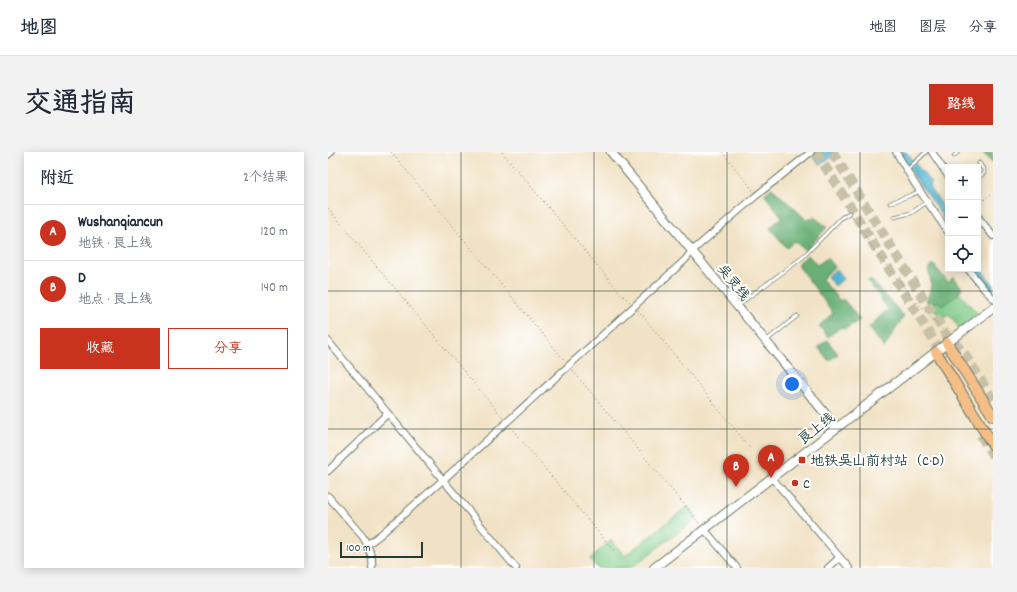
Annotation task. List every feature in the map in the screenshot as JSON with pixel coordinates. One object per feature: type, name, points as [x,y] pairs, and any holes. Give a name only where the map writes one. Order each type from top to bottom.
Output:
[{"type":"main road","points":[[949,341],[993,416]]},
{"type":"main road","points":[[936,352],[993,445]]},
{"type":"street","points":[[328,155],[331,152]]},
{"type":"street","name":"吴灵线","points":[[611,152],[837,428]]},
{"type":"street","points":[[368,544],[443,480],[635,306],[685,260],[692,251],[757,195],[811,152]]},
{"type":"street","points":[[896,152],[945,228]]},
{"type":"street","points":[[932,152],[945,172]]},
{"type":"street","points":[[981,221],[993,236]]},
{"type":"street","points":[[970,272],[984,290],[993,298]]},
{"type":"street","name":"良上线","points":[[654,568],[993,308]]},
{"type":"street","points":[[328,341],[516,568]]},
{"type":"street","points":[[328,471],[388,413]]},
{"type":"street","points":[[772,478],[849,568]]},
{"type":"street","points":[[328,496],[368,544],[373,564],[372,568]]},
{"type":"street","points":[[704,529],[737,568]]},
{"type":"street","points":[[828,568],[840,557]]},
{"type":"lane","points":[[908,170],[926,152]]},
{"type":"lane","points":[[954,156],[958,152]]},
{"type":"lane","points":[[981,166],[984,173],[981,176]]},
{"type":"lane","points":[[890,203],[920,191]]},
{"type":"lane","points":[[894,217],[911,213],[927,202]]},
{"type":"lane","points":[[737,306],[802,258],[841,218],[849,213]]},
{"type":"lane","points":[[766,342],[797,316]]},
{"type":"path","points":[[391,152],[704,529]]},
{"type":"path","points":[[502,152],[622,295],[635,306],[750,448]]},
{"type":"path","points":[[722,152],[757,195]]},
{"type":"path","points":[[981,202],[993,192]]},
{"type":"path","points":[[328,208],[615,552]]},
{"type":"path","points":[[849,213],[856,220],[873,249],[949,341]]},
{"type":"green space","points":[[982,152],[993,152],[993,163]]},
{"type":"green space","points":[[772,188],[807,220],[814,217],[827,227],[806,251],[794,241],[787,248],[770,228],[782,217],[764,194]]},
{"type":"green space","points":[[808,255],[817,265],[827,258],[834,267],[822,279],[839,300],[844,300],[860,320],[845,329],[841,327],[828,337],[819,326],[833,313],[797,264]]},
{"type":"green space","points":[[933,264],[948,282],[954,277],[962,288],[959,293],[942,306],[938,301],[931,306],[926,301],[931,285],[928,269]]},
{"type":"green space","points":[[870,279],[904,316],[884,348],[869,327],[888,309],[868,281]]},
{"type":"green space","points":[[959,293],[979,315],[960,329],[949,314],[942,318],[931,306],[938,301],[942,306]]},
{"type":"green space","points":[[827,340],[838,354],[829,361],[818,347]]},
{"type":"green space","points":[[688,506],[698,517],[631,568],[598,568],[590,559],[611,540],[625,556]]},
{"type":"water","points":[[817,152],[838,153],[820,165],[812,156]]},
{"type":"water","points":[[899,152],[906,152],[931,183],[929,186],[945,210],[945,222],[942,215],[922,188]]},
{"type":"water","points":[[836,269],[844,278],[835,286],[827,277]]},
{"type":"water","points":[[981,270],[993,284],[993,292],[976,272],[981,272]]},
{"type":"tunnel","points":[[816,152],[944,357]]},
{"type":"tunnel","points":[[832,152],[955,349]]},
{"type":"tunnel","points":[[954,342],[966,356],[993,400]]},
{"type":"tunnel","points":[[981,435],[993,456]]},
{"type":"place","name":"地铁吴山前村站（C·D）","points":[[802,460]]},
{"type":"place","name":"Wushanqiancun","points":[[771,478]]},
{"type":"place","name":"C","points":[[795,483]]},
{"type":"place","name":"D","points":[[736,487]]}]
